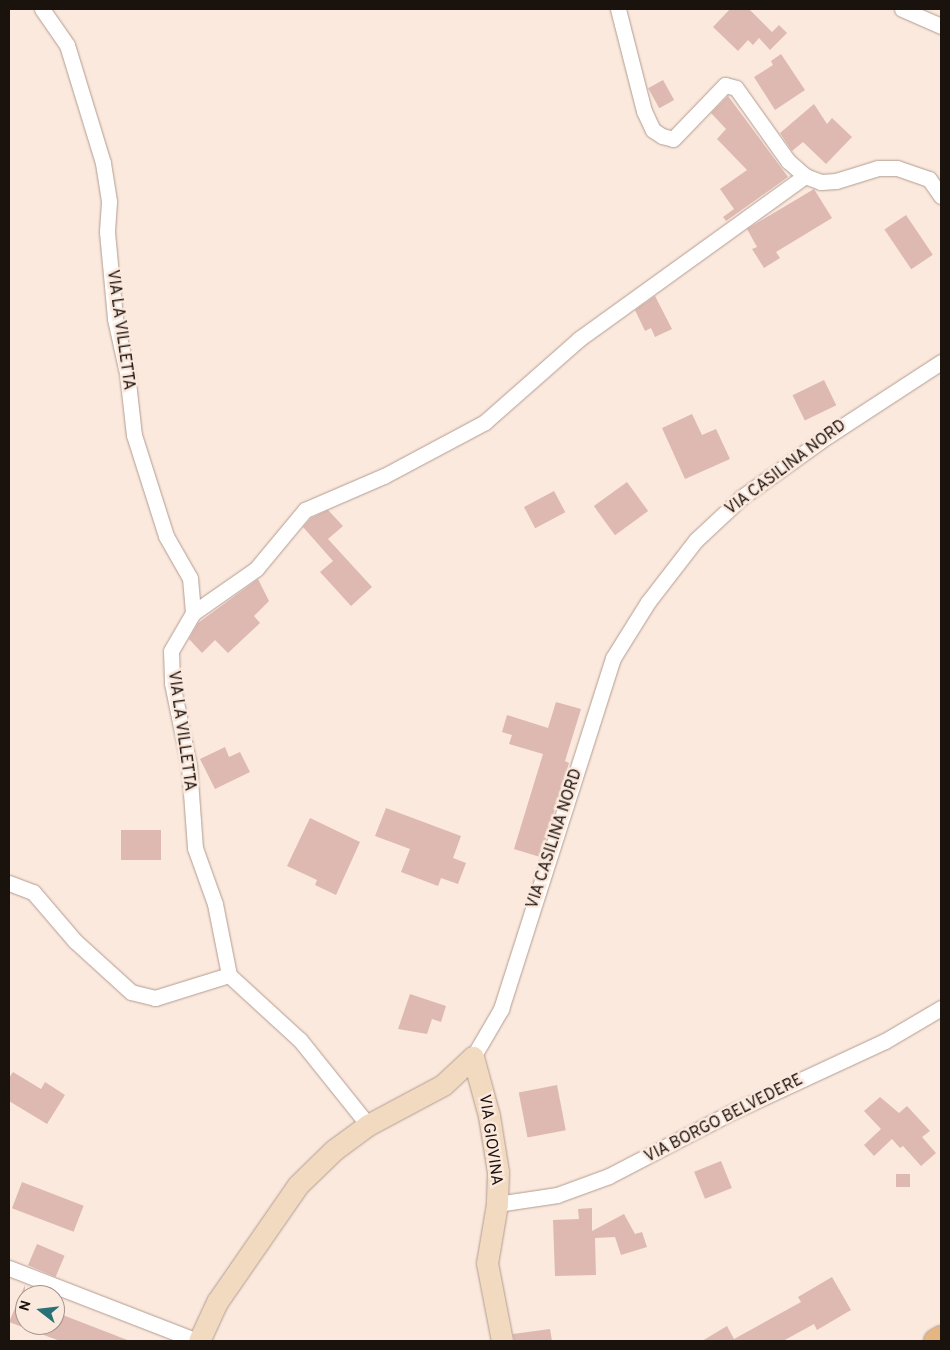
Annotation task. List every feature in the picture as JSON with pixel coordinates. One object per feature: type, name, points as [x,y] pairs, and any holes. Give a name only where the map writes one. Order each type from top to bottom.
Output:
[{"type":"main road","points":[[936,1341],[941,1338]]},
{"type":"street","name":"VIA LA VILLETTA","points":[[42,9],[67,45],[103,163],[109,202],[107,232],[115,319],[127,373],[134,436],[166,536],[190,578],[193,612],[171,651],[172,683],[189,766],[195,848],[215,904],[229,975]]},
{"type":"street","points":[[618,9],[644,111],[653,130],[674,139],[715,93],[725,85],[736,88],[788,161],[805,176],[821,182],[836,181],[878,168],[897,168],[929,179],[941,196]]},
{"type":"street","points":[[902,9],[941,26]]},
{"type":"street","points":[[193,612],[256,569],[306,510],[384,476],[485,422],[579,339],[805,176]]},
{"type":"street","name":"VIA CASILINA NORD","points":[[198,1341],[216,1302],[298,1185],[334,1150],[368,1125],[443,1085],[473,1057],[501,1009],[613,658],[648,602],[696,540],[742,497],[829,435],[941,362]]},
{"type":"street","points":[[9,883],[33,892],[74,941],[131,992],[156,998],[229,975],[300,1040],[368,1125]]},
{"type":"street","name":"VIA BORGO BELVEDERE","points":[[497,1204],[558,1195],[609,1176],[734,1111],[894,1037],[941,1008]]},
{"type":"street","name":"VIA GIOVINA","points":[[473,1057],[492,1128],[498,1180],[497,1204],[487,1264],[502,1341]]},
{"type":"street","points":[[9,1268],[198,1341]]},
{"type":"building","points":[[730,9],[749,9],[772,32],[779,25],[787,33],[770,50],[759,38],[753,45],[748,40],[738,51],[713,27]]},
{"type":"building","points":[[781,54],[805,90],[775,110],[754,77],[773,65],[771,61]]},
{"type":"building","points":[[663,80],[674,100],[659,108],[648,88]]},
{"type":"building","points":[[728,96],[788,177],[726,221],[723,217],[734,209],[720,189],[747,170],[717,139],[726,129],[711,113]]},
{"type":"building","points":[[814,104],[827,124],[832,118],[852,137],[826,164],[803,142],[792,151],[780,133]]},
{"type":"building","points":[[814,189],[832,218],[776,252],[780,258],[764,268],[752,249],[757,247],[747,229]]},
{"type":"building","points":[[906,215],[933,255],[911,269],[884,230]]},
{"type":"building","points":[[655,296],[672,329],[655,337],[651,328],[645,331],[635,310]]},
{"type":"building","points":[[824,380],[836,405],[805,421],[793,395]]},
{"type":"building","points":[[692,414],[702,435],[716,429],[730,459],[685,479],[662,428]]},
{"type":"building","points":[[627,482],[648,511],[615,535],[594,506]]},
{"type":"building","points":[[554,491],[565,512],[535,528],[524,507]]},
{"type":"building","points":[[328,510],[343,526],[328,539],[372,587],[351,606],[320,572],[333,561],[303,527],[311,518]]},
{"type":"building","points":[[258,579],[269,601],[254,616],[260,623],[228,653],[215,640],[202,653],[189,639],[198,623]]},
{"type":"building","points":[[556,702],[581,709],[565,761],[569,763],[540,857],[514,849],[543,754],[509,744],[512,735],[502,732],[507,715],[548,728]]},
{"type":"building","points":[[225,747],[229,757],[240,752],[250,772],[215,789],[200,759]]},
{"type":"building","points":[[386,808],[461,836],[453,858],[466,863],[458,884],[441,878],[438,886],[401,872],[410,849],[375,836]]},
{"type":"building","points":[[310,818],[360,842],[336,895],[315,885],[317,880],[287,866]]},
{"type":"building","points":[[121,830],[161,830],[161,860],[121,860]]},
{"type":"building","points":[[410,994],[446,1006],[441,1022],[432,1019],[427,1034],[398,1029]]},
{"type":"building","points":[[13,1072],[41,1089],[45,1082],[65,1095],[47,1124],[9,1101],[9,1078]]},
{"type":"building","points":[[557,1085],[566,1130],[527,1138],[519,1092]]},
{"type":"building","points":[[880,1097],[899,1113],[907,1106],[930,1131],[922,1137],[936,1153],[921,1166],[903,1146],[900,1148],[892,1139],[874,1156],[864,1145],[881,1129],[864,1111]]},
{"type":"building","points":[[721,1161],[732,1188],[705,1199],[694,1172]]},
{"type":"building","points":[[896,1174],[910,1174],[910,1187],[896,1187]]},
{"type":"building","points":[[22,1182],[84,1206],[74,1232],[12,1208]]},
{"type":"building","points":[[592,1208],[592,1231],[624,1214],[635,1234],[642,1232],[647,1247],[621,1255],[615,1237],[595,1238],[596,1275],[555,1276],[553,1220],[579,1219],[578,1209]]},
{"type":"building","points":[[37,1244],[65,1256],[56,1277],[28,1265]]},
{"type":"building","points":[[832,1277],[851,1310],[817,1330],[814,1324],[783,1341],[702,1341],[727,1326],[734,1339],[801,1302],[798,1297]]},
{"type":"building","points":[[15,1308],[15,1324],[9,1322]]},
{"type":"building","points":[[65,1316],[130,1341],[60,1341],[44,1335],[65,1335]]},
{"type":"building","points":[[550,1329],[552,1341],[514,1341],[513,1334]]}]
